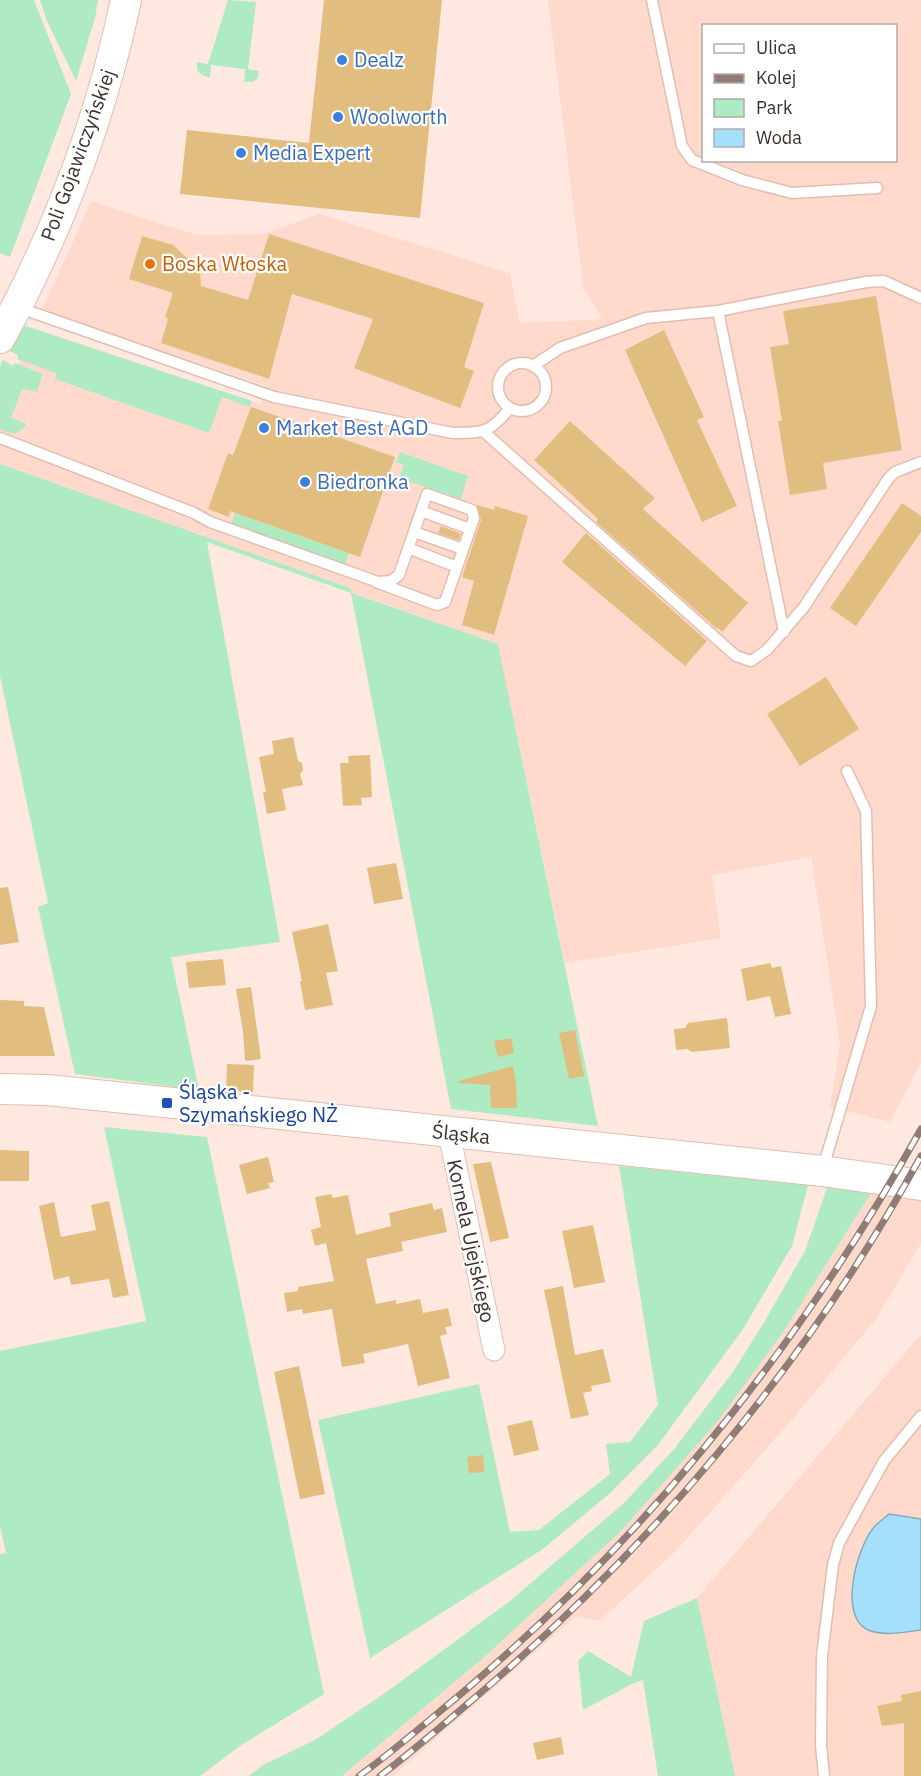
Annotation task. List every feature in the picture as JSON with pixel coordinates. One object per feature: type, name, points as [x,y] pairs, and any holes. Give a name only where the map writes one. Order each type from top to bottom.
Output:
[{"type":"street","name":"Poli Gojawiczyńskiej","points":[[0,338],[62,213],[91,130],[118,39],[126,0]]},
{"type":"street","name":"Śląska","points":[[0,1089],[47,1090],[822,1171],[921,1185]]},
{"type":"street","name":"Kornela Ujejskiego","points":[[449,1133],[494,1350]]},
{"type":"lane","points":[[652,0],[682,146],[692,160],[742,180],[792,192],[877,188]]},
{"type":"lane","points":[[533,366],[560,348],[646,318],[718,311],[866,282],[884,281],[921,298]]},
{"type":"lane","points":[[17,307],[274,398],[453,433],[483,431],[497,424],[510,408]]},
{"type":"lane","points":[[718,311],[784,632]]},
{"type":"lane","points":[[520,363],[533,366],[541,372],[545,379],[545,395],[536,408],[528,411],[510,408],[501,399],[498,391],[501,376],[513,365],[520,363]]},
{"type":"lane","points":[[483,431],[736,656],[751,661],[767,650],[804,607],[888,479],[895,472],[921,462]]},
{"type":"lane","points":[[0,438],[194,513],[210,522],[437,605],[445,602],[474,518],[472,510],[427,494],[397,578],[391,581],[376,582]]},
{"type":"lane","points":[[421,512],[470,530]]},
{"type":"lane","points":[[414,532],[463,549]]},
{"type":"lane","points":[[408,548],[457,567]]},
{"type":"lane","points":[[822,1171],[871,1006],[866,811],[847,771]]},
{"type":"lane","points":[[824,1776],[821,1745],[822,1656],[833,1566],[839,1543],[884,1461],[921,1416]]},
{"type":"shaded area","points":[[548,0],[921,0],[921,1062],[890,1122],[830,1107],[840,1044],[811,857],[712,875],[721,938],[565,963],[498,644],[0,469],[0,397],[38,330],[261,404],[267,386],[53,315],[43,308],[91,201],[197,235],[264,234],[319,214],[510,273],[520,323],[602,319],[583,286]]},
{"type":"shaded area","points":[[872,1192],[921,1200],[921,1243],[876,1319],[790,1422],[675,1552],[599,1621],[576,1616],[393,1776],[342,1776],[480,1661],[784,1331]]},
{"type":"shaded area","points":[[921,1334],[921,1776],[735,1776],[697,1598]]},
{"type":"green space","points":[[0,0],[34,0],[71,94],[10,257],[0,253]]},
{"type":"green space","points":[[40,0],[98,0],[95,18],[76,81],[47,21]]},
{"type":"green space","points":[[228,0],[256,2],[248,69],[259,71],[258,78],[253,82],[244,82],[245,69],[211,65],[210,78],[197,70],[197,62],[208,64]]},
{"type":"green space","points":[[22,325],[252,401],[250,407],[222,397],[209,433],[55,379],[56,373],[17,359],[18,355],[8,350]]},
{"type":"green space","points":[[3,360],[13,366],[15,363],[43,374],[37,392],[22,389],[11,418],[26,425],[14,433],[0,429],[0,366]]},
{"type":"green space","points":[[400,452],[468,476],[461,499],[399,478],[404,465],[396,462]]},
{"type":"green space","points":[[0,464],[350,588],[352,593],[498,644],[598,1126],[451,1109],[351,593],[207,542],[280,942],[171,957],[199,1090],[75,1074],[38,907],[48,903],[0,676]]},
{"type":"green space","points":[[235,513],[349,553],[345,566],[231,525]]},
{"type":"green space","points":[[104,1127],[207,1137],[324,1694],[240,1746],[200,1776],[0,1776],[0,1554],[6,1553],[0,1526],[0,1351],[146,1321]]},
{"type":"green space","points":[[619,1166],[808,1185],[792,1246],[743,1329],[658,1445],[609,1494],[543,1549],[370,1658],[318,1420],[479,1384],[510,1532],[539,1530],[610,1474],[606,1444],[630,1442],[658,1405]]},
{"type":"green space","points":[[827,1188],[872,1192],[784,1331],[717,1422],[622,1530],[480,1661],[342,1776],[249,1776],[263,1765],[315,1740],[385,1693],[510,1601],[624,1503],[674,1449],[733,1372],[805,1251]]},
{"type":"green space","points":[[697,1598],[735,1776],[658,1776],[643,1680],[583,1710],[578,1661],[588,1651],[631,1677],[644,1621]]},
{"type":"water","points":[[889,1514],[921,1519],[921,1630],[893,1633],[872,1631],[866,1629],[858,1621],[853,1609],[854,1578],[862,1547],[875,1526]]},
{"type":"building","points":[[324,0],[442,0],[420,218],[180,194],[187,130],[309,143]]},
{"type":"building","points":[[269,234],[484,303],[464,367],[474,371],[460,408],[354,368],[373,319],[292,294],[269,379],[161,343],[168,319],[165,317],[173,293],[129,279],[142,236],[173,245],[200,270],[201,286],[248,300]]},
{"type":"building","points":[[876,296],[902,450],[823,463],[827,489],[790,495],[778,421],[782,421],[770,347],[789,344],[783,311]]},
{"type":"building","points":[[664,330],[704,417],[697,420],[737,506],[702,522],[625,350]]},
{"type":"building","name":"Biedronka","points":[[251,407],[395,457],[360,557],[230,511],[229,517],[208,509],[228,453],[233,455]]},
{"type":"building","points":[[570,421],[655,498],[643,509],[748,603],[722,632],[596,522],[598,519],[534,460]]},
{"type":"building","points":[[902,503],[921,516],[921,532],[856,626],[830,608]]},
{"type":"building","points":[[477,505],[494,510],[495,506],[528,516],[494,635],[462,625],[474,581],[462,577],[481,520]]},
{"type":"building","points":[[441,526],[461,534],[459,540],[438,533]]},
{"type":"building","points":[[586,533],[707,641],[685,666],[562,562]]},
{"type":"building","points":[[826,677],[859,729],[800,766],[767,714]]},
{"type":"building","points":[[293,737],[298,761],[302,763],[303,770],[300,774],[303,785],[282,789],[286,810],[267,814],[263,792],[266,792],[259,757],[274,754],[272,741]]},
{"type":"building","points":[[370,755],[372,797],[361,798],[362,805],[343,806],[340,763],[349,763],[348,756]]},
{"type":"building","points":[[396,863],[403,899],[374,904],[367,868]]},
{"type":"building","points":[[8,887],[19,942],[0,945],[0,888]]},
{"type":"building","points":[[328,924],[338,971],[326,973],[333,1005],[305,1010],[300,981],[302,981],[292,932]]},
{"type":"building","points":[[223,959],[226,985],[189,988],[186,962]]},
{"type":"building","points":[[770,963],[772,968],[781,966],[791,1014],[775,1017],[770,996],[747,1001],[741,969]]},
{"type":"building","points":[[251,987],[261,1059],[248,1061],[245,1060],[236,989]]},
{"type":"building","points":[[0,1000],[24,1001],[24,1006],[44,1007],[55,1056],[0,1056]]},
{"type":"building","points":[[727,1018],[730,1048],[692,1052],[687,1049],[676,1050],[674,1029],[685,1028],[688,1023]]},
{"type":"building","points":[[575,1030],[584,1076],[569,1079],[559,1033]]},
{"type":"building","points":[[511,1038],[514,1053],[498,1057],[494,1041]]},
{"type":"building","points":[[227,1064],[254,1065],[253,1092],[226,1091]]},
{"type":"building","points":[[513,1066],[517,1108],[491,1108],[490,1085],[459,1083],[459,1081]]},
{"type":"building","points":[[0,1150],[29,1151],[29,1181],[0,1181]]},
{"type":"building","points":[[268,1157],[274,1182],[268,1183],[270,1188],[247,1194],[239,1165]]},
{"type":"building","points":[[491,1162],[509,1238],[490,1242],[473,1164]]},
{"type":"building","points":[[331,1194],[333,1198],[348,1195],[356,1235],[391,1226],[389,1213],[432,1203],[434,1210],[442,1208],[447,1232],[401,1242],[403,1251],[366,1259],[376,1304],[396,1300],[396,1304],[420,1299],[423,1313],[448,1308],[452,1326],[445,1327],[447,1334],[440,1336],[450,1378],[418,1386],[408,1344],[363,1354],[365,1363],[342,1367],[332,1309],[303,1314],[302,1309],[287,1312],[284,1293],[298,1291],[298,1287],[334,1281],[326,1243],[315,1246],[311,1230],[321,1227],[315,1197]]},
{"type":"building","points":[[109,1201],[129,1295],[113,1298],[109,1279],[71,1285],[69,1276],[54,1280],[39,1206],[54,1202],[61,1237],[96,1230],[91,1205]]},
{"type":"building","points":[[593,1225],[605,1282],[574,1288],[562,1231]]},
{"type":"building","points":[[563,1286],[575,1355],[603,1349],[611,1382],[591,1386],[592,1391],[583,1393],[589,1415],[571,1419],[544,1290]]},
{"type":"building","points":[[299,1366],[325,1494],[300,1499],[274,1372]]},
{"type":"building","points":[[532,1420],[539,1450],[514,1456],[507,1426]]},
{"type":"building","points":[[483,1455],[484,1472],[469,1473],[467,1457]]},
{"type":"building","points":[[921,1691],[921,1776],[904,1776],[904,1723],[882,1726],[877,1706],[902,1701],[901,1695]]},
{"type":"building","points":[[561,1737],[564,1754],[537,1760],[533,1743]]},
{"type":"railway","points":[[359,1776],[462,1693],[531,1632],[658,1502],[773,1360],[875,1208],[921,1129]]},
{"type":"railway","points":[[380,1776],[443,1725],[531,1648],[659,1521],[718,1453],[827,1309],[876,1234],[921,1156]]},
{"type":"place","name":"Dealz","points":[[342,60]]},
{"type":"place","name":"Woolworth","points":[[338,117]]},
{"type":"place","name":"Media Expert","points":[[241,153]]},
{"type":"place","name":"Boska Włoska","points":[[150,264]]},
{"type":"place","name":"Market Best AGD","points":[[264,428]]},
{"type":"place","name":"Biedronka","points":[[305,482]]},
{"type":"place","name":"Śląska - Szymańskiego NŻ","points":[[167,1103]]}]
